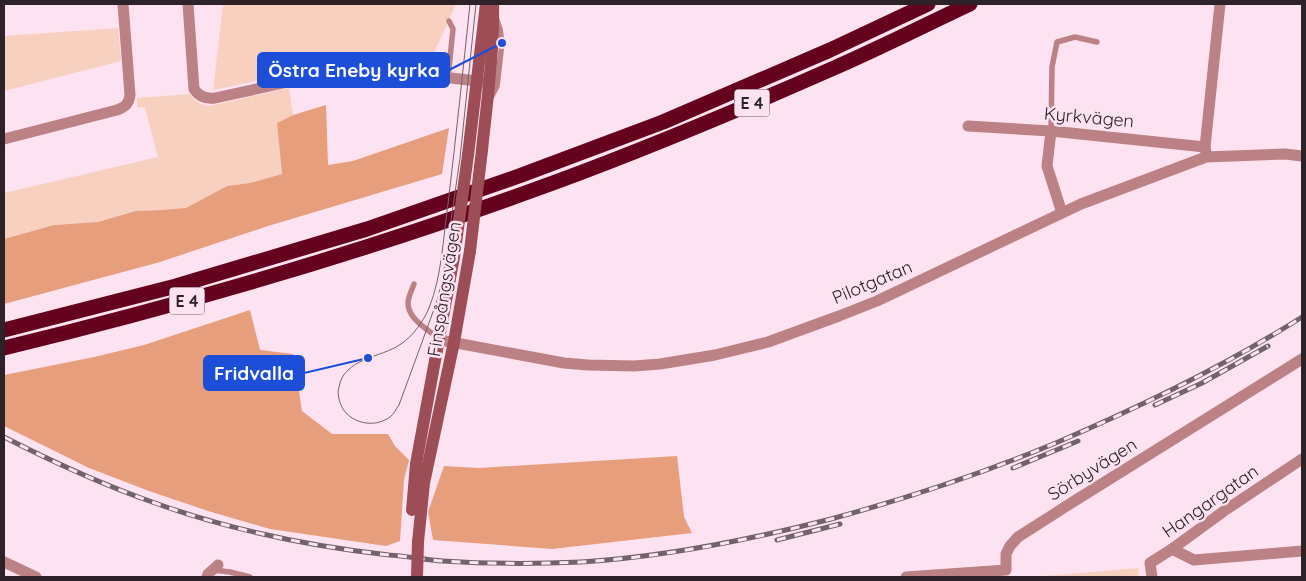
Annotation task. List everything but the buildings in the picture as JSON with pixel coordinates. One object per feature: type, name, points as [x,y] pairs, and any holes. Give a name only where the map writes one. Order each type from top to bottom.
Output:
[{"type":"highway","name":"E 4","points":[[4,330],[195,280],[367,229],[519,176],[663,122],[830,50],[928,4]]},
{"type":"highway","name":"E 4","points":[[4,348],[182,302],[369,247],[529,192],[670,138],[810,78],[970,4]]},
{"type":"main road","name":"Finspångsvägen","points":[[417,577],[414,543],[416,464],[440,340],[468,155],[483,82],[490,6]]},
{"type":"main road","name":"Finspångsvägen","points":[[410,577],[424,483],[454,342],[470,251],[487,104],[483,82]]},
{"type":"street","points":[[4,139],[117,110],[127,105],[130,95],[123,4]]},
{"type":"street","points":[[188,4],[194,89],[203,98],[215,98],[344,70],[392,72],[483,82]]},
{"type":"street","points":[[1206,152],[1220,4]]},
{"type":"street","name":"Kyrkvägen","points":[[968,126],[1051,131],[1206,152]]},
{"type":"street","points":[[1051,131],[1047,166],[1062,213]]},
{"type":"street","name":"Pilotgatan","points":[[440,340],[564,363],[611,366],[660,364],[715,355],[768,342],[877,301],[1081,204],[1206,152],[1302,156]]},
{"type":"street","name":"Sörbyvägen","points":[[906,577],[1006,570],[1006,554],[1018,537],[1302,359]]},
{"type":"street","name":"Hangargatan","points":[[1152,577],[1150,563],[1302,459]]},
{"type":"street","points":[[1172,549],[1194,560],[1302,551]]},
{"type":"street","points":[[4,562],[36,577]]},
{"type":"lane","points":[[487,104],[497,86],[502,43],[500,29],[490,6]]},
{"type":"lane","points":[[448,21],[453,29],[448,78]]},
{"type":"lane","points":[[1051,131],[1052,67],[1057,42],[1075,37],[1096,42]]},
{"type":"lane","points":[[414,284],[407,301],[409,310],[416,320],[440,340]]},
{"type":"lane","points":[[212,571],[230,572],[250,577]]},
{"type":"shaded area","points":[[223,4],[456,4],[427,69],[331,55],[329,66],[213,90]]},
{"type":"shaded area","points":[[118,28],[121,61],[4,91],[4,36]]},
{"type":"shaded area","points":[[289,88],[293,115],[277,123],[282,174],[250,183],[227,186],[186,208],[136,211],[98,222],[54,225],[4,239],[4,193],[158,157],[145,108],[137,107],[137,98],[190,94],[198,102],[209,106]]},
{"type":"shaded area","points":[[326,105],[328,165],[353,161],[449,128],[442,174],[268,226],[160,262],[4,304],[4,239],[54,225],[98,222],[136,211],[186,208],[227,186],[250,183],[282,174],[277,123],[293,115]]},
{"type":"shaded area","points":[[250,310],[260,350],[293,354],[302,411],[332,434],[388,434],[395,446],[409,460],[404,480],[400,541],[386,546],[270,529],[208,511],[89,468],[4,426],[4,375],[144,345]]},
{"type":"shaded area","points":[[677,456],[684,517],[692,533],[552,549],[433,540],[428,512],[444,466],[479,468]]},
{"type":"shaded area","points":[[1138,568],[1139,577],[1032,577]]},
{"type":"tram line","points":[[470,4],[442,257],[437,283],[427,313],[410,337],[393,349],[356,364],[342,377],[338,392],[343,409],[352,418],[365,423],[384,420],[391,416],[399,405],[437,301],[443,276],[460,158],[476,4]]},
{"type":"railway","points":[[4,437],[116,489],[183,513],[270,536],[329,547],[460,562],[546,563],[612,560],[738,541],[800,527],[946,484],[1058,442],[1152,400],[1213,369],[1302,317]]},
{"type":"railway","points":[[1155,405],[1202,383],[1268,346]]},
{"type":"railway","points":[[1013,468],[1078,441]]},
{"type":"railway","points":[[777,540],[840,524]]},
{"type":"place","name":"Östra Eneby kyrka","points":[[502,43]]},
{"type":"place","name":"Fridvalla","points":[[368,358]]}]
